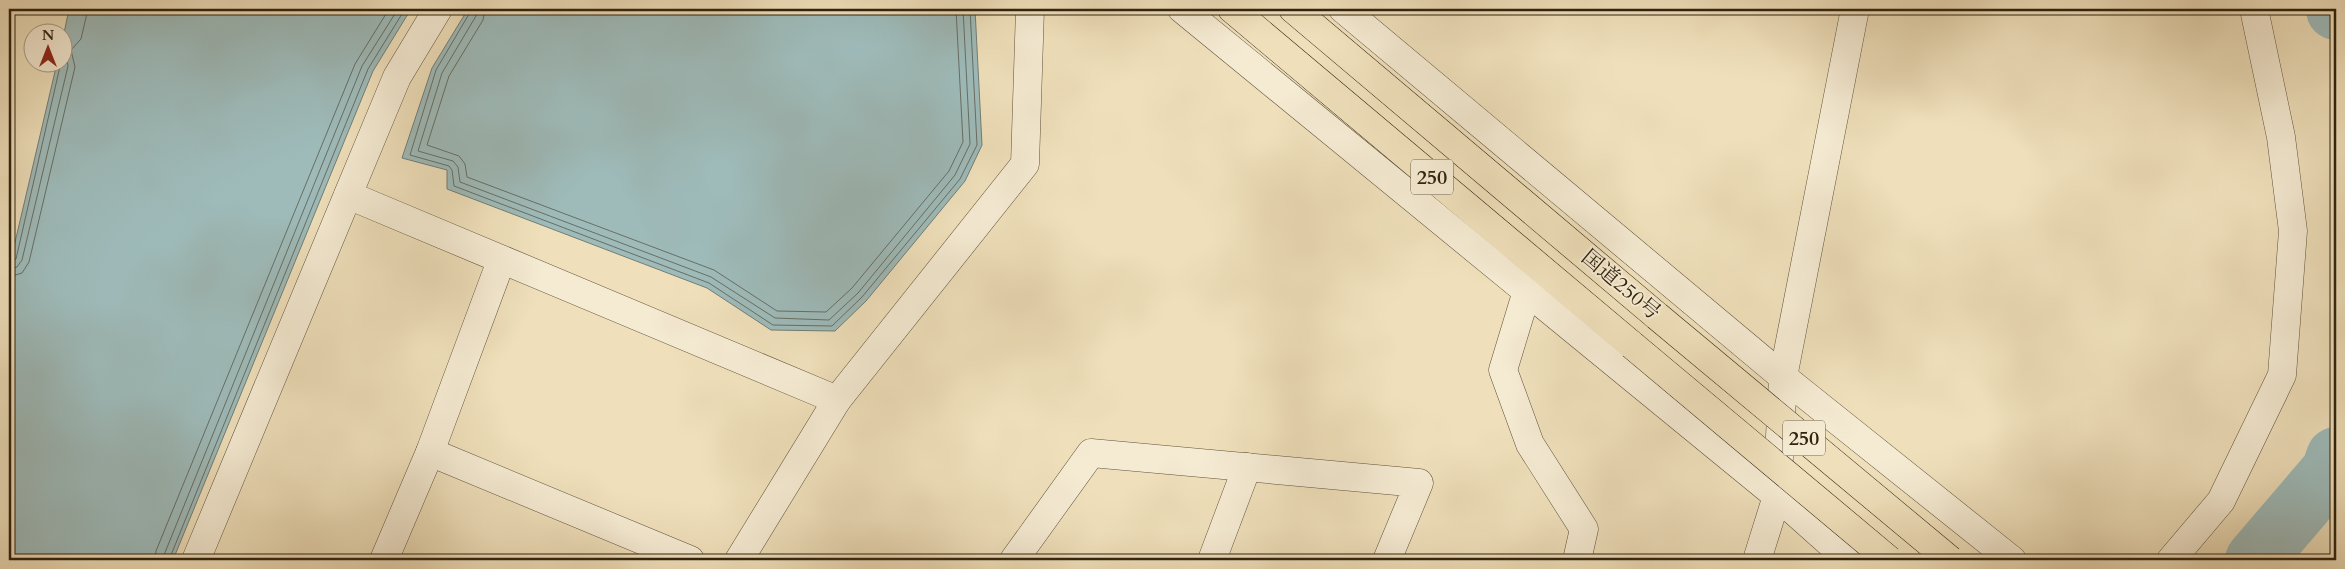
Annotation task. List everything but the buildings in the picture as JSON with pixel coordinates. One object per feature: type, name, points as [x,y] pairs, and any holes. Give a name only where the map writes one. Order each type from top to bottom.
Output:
[{"type":"highway","name":"国道250号","points":[[1232,9],[1889,560]]},
{"type":"highway","name":"国道250号","points":[[1293,9],[1950,560]]},
{"type":"street","points":[[196,560],[397,77],[438,9]]},
{"type":"street","points":[[739,560],[837,400],[1025,164],[1030,9]]},
{"type":"street","points":[[1182,9],[1777,496],[1849,560]]},
{"type":"street","points":[[1344,9],[1783,377],[2012,560]]},
{"type":"street","points":[[1757,560],[1777,496],[1783,377],[1855,9]]},
{"type":"street","points":[[2172,560],[2221,501],[2282,375],[2293,231],[2281,137],[2254,9]]},
{"type":"street","points":[[348,195],[501,261],[837,400]]},
{"type":"street","points":[[384,560],[430,452],[501,261]]},
{"type":"street","points":[[1527,291],[1503,370],[1530,444],[1584,530],[1577,560]]},
{"type":"street","points":[[430,452],[690,560]]},
{"type":"street","points":[[1014,560],[1091,453],[1419,483],[1387,560]]},
{"type":"street","points":[[1212,560],[1247,467]]},
{"type":"water","points":[[69,9],[411,9],[373,71],[173,560],[9,560],[9,268],[55,72],[72,72],[72,22],[66,22]]},
{"type":"water","points":[[468,9],[975,9],[982,145],[965,181],[866,301],[835,331],[771,330],[707,288],[447,189],[447,170],[402,158],[432,68]]},
{"type":"waterway","points":[[2255,560],[2331,471],[2336,457]]}]
